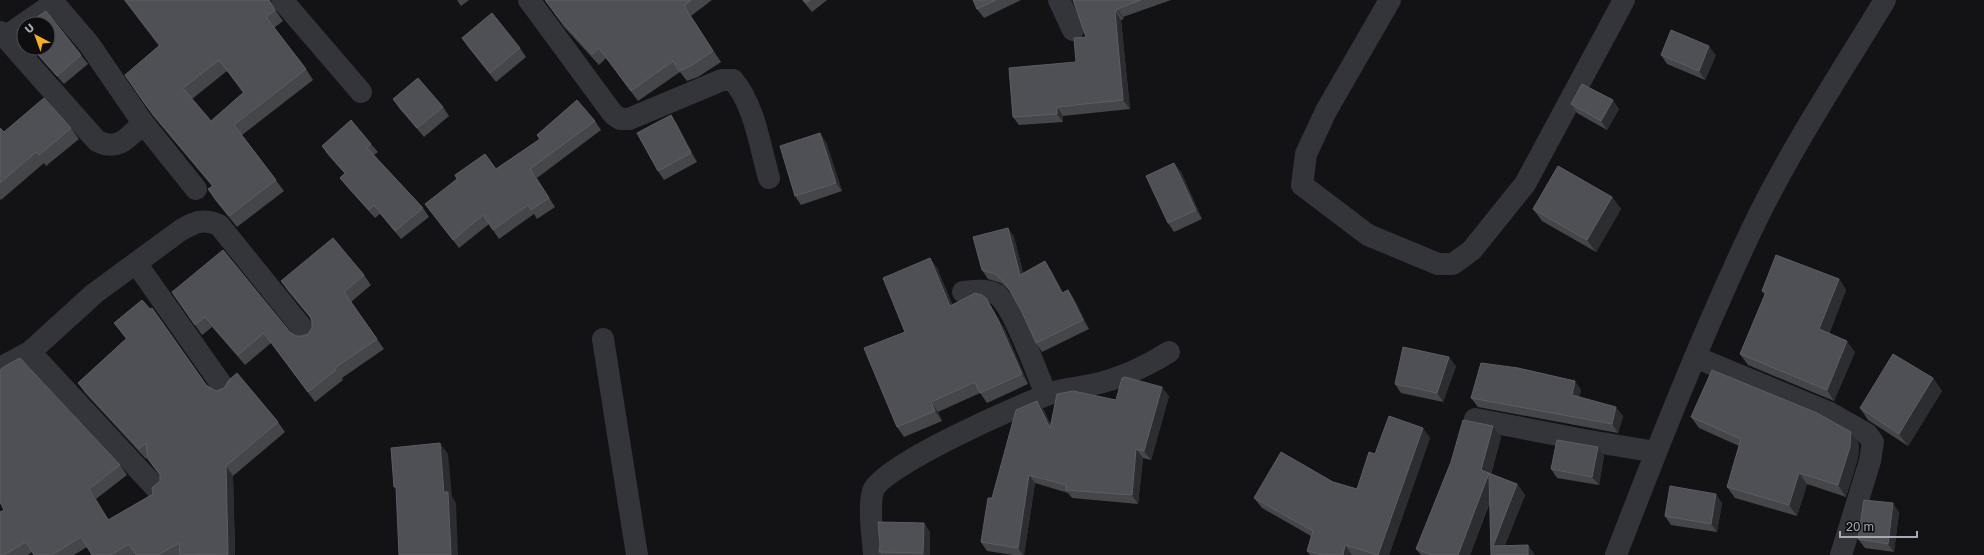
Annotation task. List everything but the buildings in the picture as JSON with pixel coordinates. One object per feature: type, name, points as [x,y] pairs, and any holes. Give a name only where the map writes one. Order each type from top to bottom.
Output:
[{"type":"street","points":[[282,0],[361,92]]},
{"type":"street","points":[[529,0],[613,114],[620,119],[629,118],[722,80],[733,80],[740,88],[750,111],[769,178]]},
{"type":"street","points":[[1059,0],[1073,30]]},
{"type":"street","points":[[1390,0],[1326,112],[1306,154],[1302,185],[1368,235],[1438,264],[1454,264],[1472,250],[1525,184],[1624,0]]},
{"type":"street","points":[[1616,555],[1695,356],[1751,230],[1787,163],[1885,0]]},
{"type":"street","points":[[143,123],[126,141],[106,146],[98,141],[2,34],[47,8],[52,7],[59,9],[89,44],[143,123],[196,189]]},
{"type":"street","points":[[0,368],[30,352],[94,293],[136,263],[194,223],[209,220],[219,224],[307,334]]},
{"type":"street","points":[[136,263],[224,388]]},
{"type":"street","points":[[963,292],[984,291],[995,293],[1001,298],[1012,317],[1046,395]]},
{"type":"street","points":[[603,339],[637,555]]},
{"type":"street","points":[[30,352],[155,487]]},
{"type":"street","points":[[874,555],[871,503],[873,490],[880,481],[910,461],[962,434],[1046,395],[1054,392],[1092,385],[1142,368],[1169,352]]},
{"type":"street","points":[[1695,356],[1830,413],[1867,434],[1873,442],[1870,461],[1841,555]]},
{"type":"street","points":[[1475,419],[1656,452]]}]
